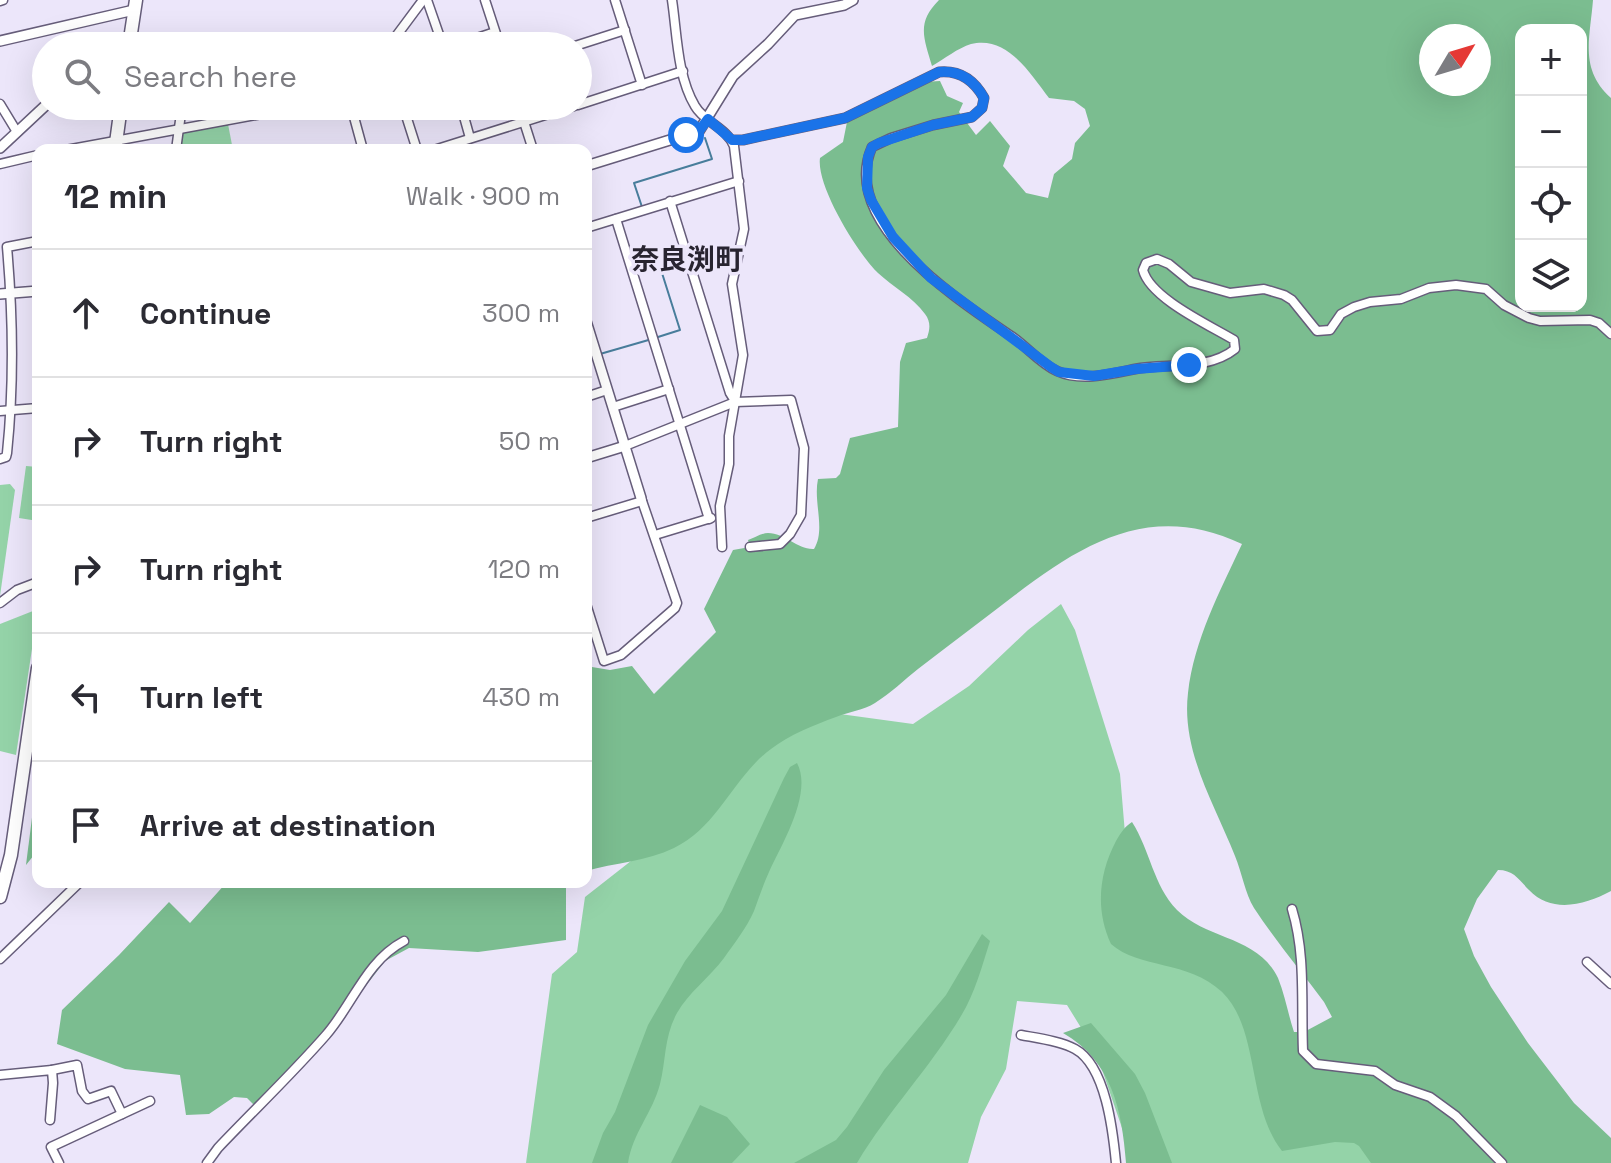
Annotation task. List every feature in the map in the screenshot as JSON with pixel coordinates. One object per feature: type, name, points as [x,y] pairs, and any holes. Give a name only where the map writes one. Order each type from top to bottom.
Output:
[{"type":"main road","points":[[131,32],[135,5]]},
{"type":"main road","points":[[116,144],[119,120]]},
{"type":"main road","points":[[0,897],[11,855],[32,710]]},
{"type":"street","points":[[400,32],[425,0]]},
{"type":"street","points":[[425,0],[438,32]]},
{"type":"street","points":[[485,0],[495,32]]},
{"type":"street","points":[[615,0],[642,85]]},
{"type":"street","points":[[672,0],[683,71],[695,107],[732,140],[739,181],[744,239],[732,284],[743,355],[729,436],[729,464],[721,500],[722,547]]},
{"type":"street","points":[[592,164],[699,131],[733,76],[795,15],[844,5],[853,0]]},
{"type":"street","points":[[34,32],[135,5]]},
{"type":"street","points":[[592,41],[625,30]]},
{"type":"street","points":[[0,41],[32,32]]},
{"type":"street","points":[[592,100],[683,71]]},
{"type":"street","points":[[732,140],[845,118],[939,72],[951,71],[967,78],[984,98],[978,113],[891,138],[872,147],[868,157],[867,188],[893,237],[931,278],[1059,372],[1107,376],[1136,369],[1189,365],[1224,356],[1235,349],[1234,340],[1154,289],[1143,270],[1146,263],[1157,259],[1169,264],[1191,282],[1230,293],[1264,289],[1284,295],[1292,300],[1313,330],[1317,331],[1330,330],[1341,314],[1354,307],[1401,299],[1429,288],[1456,285],[1486,289],[1504,305],[1529,318],[1540,321],[1590,320],[1599,323],[1611,334]]},
{"type":"street","points":[[0,104],[17,132]]},
{"type":"street","points":[[0,148],[32,118]]},
{"type":"street","points":[[177,144],[180,120]]},
{"type":"street","points":[[120,144],[228,120]]},
{"type":"street","points":[[355,120],[361,144]]},
{"type":"street","points":[[407,120],[415,144]]},
{"type":"street","points":[[465,120],[470,138]]},
{"type":"street","points":[[452,144],[530,120]]},
{"type":"street","points":[[524,122],[531,144]]},
{"type":"street","points":[[0,164],[32,159]]},
{"type":"street","points":[[592,226],[739,181]]},
{"type":"street","points":[[670,201],[735,402]]},
{"type":"street","points":[[616,219],[709,519]]},
{"type":"street","points":[[0,459],[7,453],[11,410],[5,294],[7,247],[32,242]]},
{"type":"street","points":[[5,294],[32,292]]},
{"type":"street","points":[[592,341],[677,603],[621,655],[604,661],[592,623]]},
{"type":"street","points":[[0,355],[10,354]]},
{"type":"street","points":[[613,407],[669,389]]},
{"type":"street","points":[[592,395],[607,390]]},
{"type":"street","points":[[592,456],[735,402],[791,400],[804,448],[801,515],[780,544],[750,547]]},
{"type":"street","points":[[0,411],[32,408]]},
{"type":"street","points":[[592,516],[642,500]]},
{"type":"street","points":[[655,535],[721,515]]},
{"type":"street","points":[[0,603],[17,590],[32,584]]},
{"type":"street","points":[[0,959],[74,888]]},
{"type":"street","points":[[1292,909],[1302,954],[1303,1051],[1307,1057],[1316,1064],[1375,1071],[1395,1085],[1430,1097],[1456,1116],[1502,1163]]},
{"type":"street","points":[[207,1163],[328,1033],[377,960],[404,941]]},
{"type":"street","points":[[1587,962],[1611,984]]},
{"type":"street","points":[[1021,1035],[1076,1050],[1090,1066],[1102,1087],[1108,1107],[1116,1163]]},
{"type":"street","points":[[0,1075],[77,1065],[82,1091],[88,1099],[111,1091],[122,1114]]},
{"type":"street","points":[[50,1120],[52,1070]]},
{"type":"street","points":[[59,1163],[51,1147],[150,1101]]},
{"type":"green space","points":[[939,0],[1593,0],[1590,65],[1601,87],[1611,98],[1611,891],[1580,903],[1558,905],[1538,898],[1512,874],[1498,870],[1477,899],[1464,929],[1491,987],[1528,1043],[1574,1103],[1611,1138],[1611,1163],[1371,1163],[1354,1143],[1335,1142],[1282,1151],[1263,1113],[1242,1026],[1234,1007],[1222,992],[1194,975],[1135,958],[1111,944],[1101,905],[1103,879],[1116,841],[1132,822],[1162,890],[1177,910],[1189,920],[1245,946],[1269,964],[1278,978],[1294,1032],[1304,1032],[1332,1017],[1254,908],[1195,757],[1187,715],[1191,673],[1209,616],[1242,544],[1210,532],[1179,527],[1150,527],[1095,544],[1068,558],[875,703],[811,727],[771,749],[689,839],[653,856],[592,870],[592,667],[610,670],[632,666],[654,694],[716,632],[704,609],[733,550],[750,547],[748,540],[768,533],[814,549],[819,533],[818,479],[836,478],[840,474],[850,438],[898,427],[900,362],[906,343],[927,338],[929,329],[925,314],[915,302],[878,273],[840,219],[825,185],[820,158],[843,142],[847,122],[923,82],[940,81],[947,96],[963,103],[959,112],[976,135],[990,121],[1010,146],[1003,166],[1026,193],[1048,198],[1054,174],[1072,159],[1075,143],[1090,126],[1085,109],[1074,101],[1049,98],[1016,58],[996,45],[971,44],[932,66],[926,47],[925,24]]},
{"type":"green space","points":[[227,120],[232,144],[177,144],[179,129]]},
{"type":"green space","points":[[26,466],[32,466],[32,520],[19,518]]},
{"type":"green space","points":[[10,484],[15,490],[0,596],[0,485]]},
{"type":"green space","points":[[1061,604],[1075,630],[1120,774],[1131,905],[1272,1039],[1539,1163],[1134,1163],[1096,1052],[1067,1005],[1017,1001],[1006,1069],[981,1117],[968,1163],[526,1163],[552,974],[577,952],[585,897],[696,810],[774,705],[913,724],[969,686],[1028,630]]},
{"type":"green space","points":[[32,611],[32,649],[16,755],[0,751],[0,624]]},
{"type":"green space","points":[[797,763],[801,789],[788,833],[744,929],[677,1013],[670,1031],[657,1095],[634,1142],[628,1163],[592,1163],[648,1025],[685,961],[722,911],[784,778],[790,767]]},
{"type":"green space","points":[[32,818],[32,858],[26,865]]},
{"type":"green space","points":[[222,888],[566,888],[566,940],[478,952],[409,948],[385,961],[317,1049],[255,1106],[247,1098],[234,1097],[209,1114],[186,1115],[180,1075],[125,1069],[57,1044],[62,1010],[169,902],[190,923]]},
{"type":"green space","points":[[982,934],[990,941],[966,1007],[857,1163],[794,1163],[836,1140],[847,1127],[884,1070],[946,995]]},
{"type":"green space","points":[[1091,1023],[1135,1074],[1172,1163],[1126,1163],[1117,1106],[1103,1072],[1080,1044],[1063,1033]]},
{"type":"green space","points":[[700,1105],[727,1117],[750,1144],[732,1163],[671,1163]]},
{"type":"waterway","points":[[642,207],[634,183],[712,159],[705,138]]},
{"type":"waterway","points":[[658,337],[680,330],[662,273]]},
{"type":"waterway","points":[[600,354],[652,339]]},
{"type":"district","name":"奈良渕町","points":[[687,259]]},
{"type":"route","points":[[686,135],[699,131],[708,119],[732,140],[833,121],[857,113],[939,72],[960,74],[976,86],[984,98],[978,113],[891,138],[872,147],[866,172],[867,188],[878,214],[893,237],[931,278],[1059,372],[1107,376],[1136,369],[1189,365]]}]
